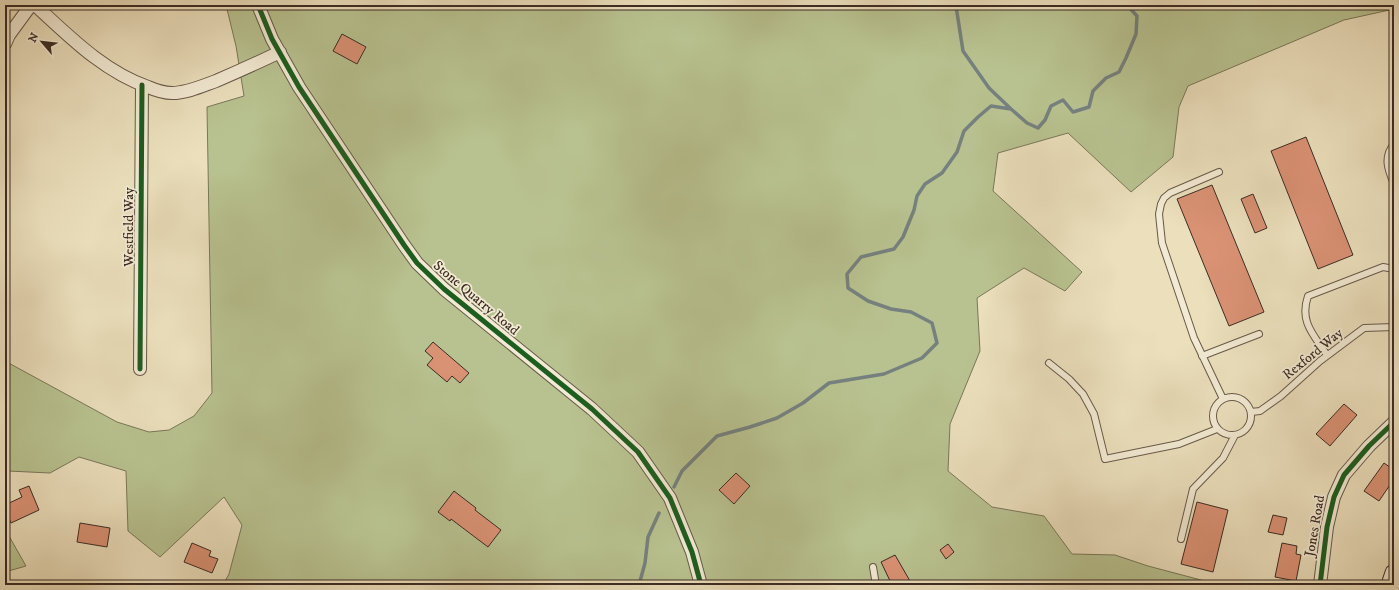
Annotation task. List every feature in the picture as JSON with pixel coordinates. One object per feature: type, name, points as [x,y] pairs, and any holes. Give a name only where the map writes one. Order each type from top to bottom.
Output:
[{"type":"main road","points":[[1390,585],[1394,573]]},
{"type":"street","points":[[5,44],[9,35],[31,5]]},
{"type":"street","points":[[35,5],[91,55],[114,72],[142,85],[171,93],[187,91],[236,73],[280,52]]},
{"type":"street","name":"Stone Quarry Road","points":[[258,5],[272,38],[299,87],[417,263],[444,289],[592,409],[638,452],[670,498],[692,552],[701,585]]},
{"type":"street","name":"Westfield Way","points":[[140,368],[142,85]]},
{"type":"street","name":"Jones Road","points":[[1320,585],[1327,527],[1334,497],[1340,482],[1344,475],[1369,446],[1394,422]]},
{"type":"lane","points":[[1394,144],[1387,156],[1389,174],[1394,184]]},
{"type":"lane","points":[[1219,172],[1170,193],[1164,198],[1159,214],[1162,244],[1194,338],[1222,400]]},
{"type":"lane","points":[[1327,355],[1310,332],[1305,316],[1305,305],[1308,296],[1383,267],[1394,269]]},
{"type":"lane","name":"Rexford Way","points":[[1250,412],[1260,411],[1281,396],[1327,355],[1364,328],[1394,327]]},
{"type":"lane","points":[[1202,356],[1259,334]]},
{"type":"lane","points":[[1049,363],[1074,384],[1083,394],[1094,414],[1105,459],[1179,444],[1217,429]]},
{"type":"lane","points":[[1180,539],[1193,489],[1223,458],[1235,435],[1244,430],[1250,422],[1250,412],[1246,403],[1238,398],[1228,397],[1219,401],[1213,410],[1213,420],[1217,429],[1225,434],[1235,435]]},
{"type":"lane","points":[[873,567],[876,585]]},
{"type":"green space","points":[[226,5],[1394,5],[1394,9],[1344,20],[1188,86],[1179,107],[1173,157],[1131,192],[1068,133],[998,153],[993,191],[1082,272],[1065,291],[1024,268],[977,298],[980,351],[950,424],[948,471],[992,507],[1044,516],[1072,554],[1115,555],[1148,566],[1220,585],[223,585],[229,574],[242,525],[224,497],[160,557],[128,531],[126,471],[79,457],[50,473],[8,471],[5,473],[5,361],[117,422],[149,432],[169,430],[194,416],[212,393],[207,107],[244,96],[236,46]]},
{"type":"green space","points":[[5,529],[26,566],[5,572]]},
{"type":"building","points":[[342,34],[366,47],[357,64],[333,51]]},
{"type":"building","points":[[1306,137],[1353,255],[1318,269],[1271,151]]},
{"type":"building","points":[[1212,185],[1264,312],[1229,326],[1177,199]]},
{"type":"building","points":[[1253,194],[1267,228],[1255,233],[1241,199]]},
{"type":"building","points":[[433,342],[469,373],[460,383],[452,376],[447,382],[427,365],[433,358],[425,351]]},
{"type":"building","points":[[1344,404],[1357,415],[1330,446],[1316,434]]},
{"type":"building","points":[[1384,463],[1394,470],[1394,479],[1379,501],[1364,491]]},
{"type":"building","points":[[736,473],[750,486],[734,504],[719,490]]},
{"type":"building","points":[[29,486],[39,510],[11,523],[5,510],[5,505],[22,497],[19,490]]},
{"type":"building","points":[[454,491],[476,508],[475,510],[501,530],[488,547],[451,519],[450,521],[438,512]]},
{"type":"building","points":[[1197,502],[1228,510],[1213,572],[1181,564]]},
{"type":"building","points":[[1273,515],[1287,518],[1283,535],[1268,532]]},
{"type":"building","points":[[80,523],[110,528],[107,547],[77,542]]},
{"type":"building","points":[[192,543],[211,551],[209,556],[218,559],[212,573],[184,562]]},
{"type":"building","points":[[1282,543],[1297,546],[1296,554],[1301,555],[1296,581],[1275,577]]},
{"type":"building","points":[[948,544],[954,552],[946,559],[940,550]]},
{"type":"building","points":[[895,555],[910,581],[903,585],[892,585],[881,562]]},
{"type":"waterway","points":[[954,5],[956,6],[963,51],[989,88],[1011,109]]},
{"type":"waterway","points":[[674,487],[682,471],[717,436],[777,418],[803,403],[829,383],[884,374],[922,358],[937,343],[932,323],[911,312],[891,309],[868,301],[848,288],[847,274],[861,257],[894,249],[903,237],[914,210],[917,196],[925,184],[942,173],[957,152],[964,131],[991,106],[1011,109],[1027,123],[1038,128],[1045,120],[1051,106],[1063,100],[1073,112],[1089,107],[1093,91],[1106,78],[1119,72],[1136,34],[1137,16],[1127,5]]},
{"type":"waterway","points":[[1240,5],[1242,7],[1250,5]]},
{"type":"waterway","points":[[639,585],[645,563],[648,537],[659,513]]},
{"type":"cycle path","points":[[258,5],[272,39],[299,87],[417,263],[444,289],[592,409],[638,452],[670,498],[692,552],[701,585]]},
{"type":"cycle path","points":[[140,369],[142,85]]},
{"type":"cycle path","points":[[1320,585],[1327,527],[1334,497],[1344,475],[1369,446],[1394,422]]}]
